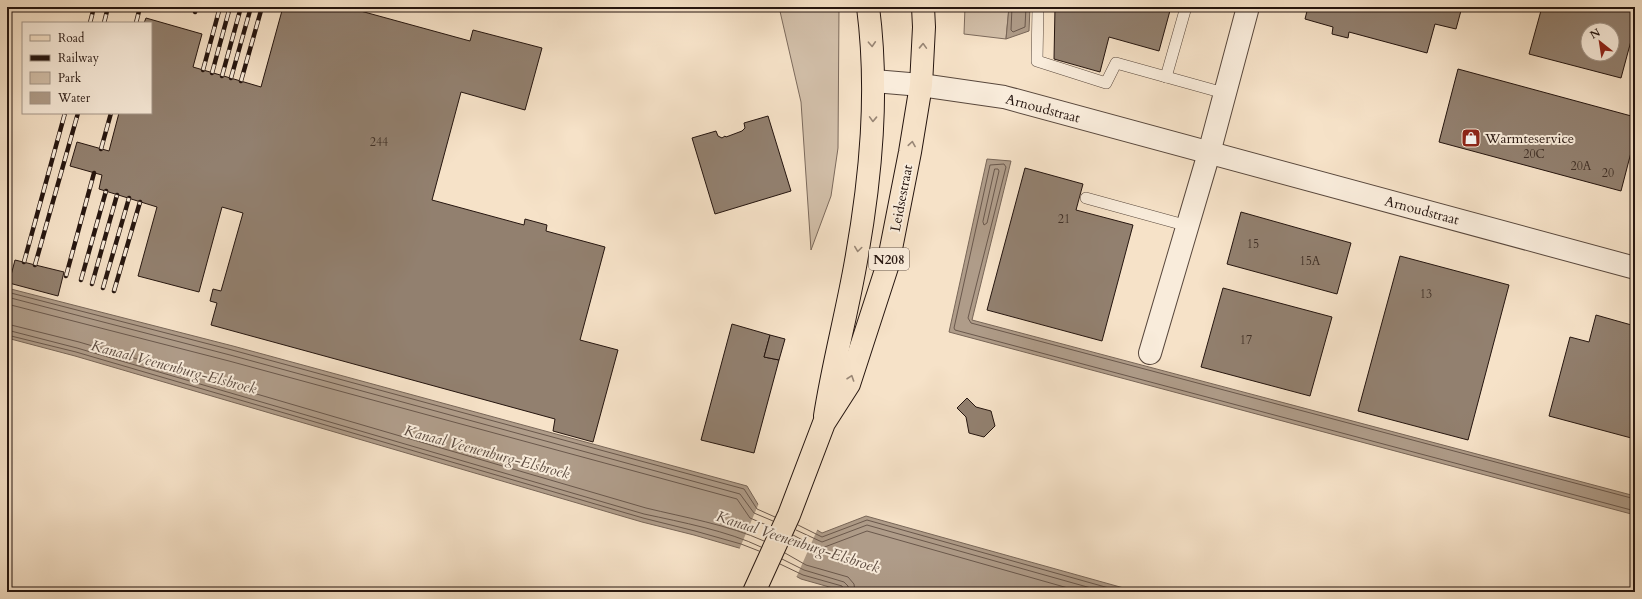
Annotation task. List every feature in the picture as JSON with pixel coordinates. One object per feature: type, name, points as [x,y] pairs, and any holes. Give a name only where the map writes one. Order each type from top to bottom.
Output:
[{"type":"main road","name":"Leidsestraat","points":[[824,423],[831,376],[856,261],[872,146],[874,80],[872,32],[868,7]]},
{"type":"main road","name":"Leidsestraat","points":[[754,592],[789,516],[824,423],[849,384],[888,264],[910,152],[921,85],[924,27],[923,7]]},
{"type":"street","points":[[1150,353],[1209,153],[1248,7]]},
{"type":"street","name":"Arnoudstraat","points":[[874,80],[1004,97],[1635,268]]},
{"type":"lane","points":[[1038,7],[1037,61],[1106,83],[1116,63],[1224,93]]},
{"type":"lane","points":[[1166,77],[1186,7]]},
{"type":"lane","points":[[1086,198],[1188,226]]},
{"type":"green space","points":[[779,7],[839,7],[838,148],[831,196],[811,250],[801,102]]},
{"type":"green space","points":[[965,7],[1009,7],[1006,39],[964,34]]},
{"type":"water","points":[[1009,7],[1030,7],[1029,31],[1006,39]]},
{"type":"water","points":[[987,159],[1011,161],[972,320],[1635,496],[1635,515],[949,332]]},
{"type":"water","name":"Kanaal Veenenburg-Elsbroek","points":[[7,288],[233,346],[747,486],[759,506],[809,525],[822,533],[866,516],[1138,592],[847,592],[801,579],[756,554],[739,548],[642,522],[75,356],[7,338]]},
{"type":"pier","points":[[759,503],[818,528],[796,578],[755,556],[739,550]]},
{"type":"building","points":[[283,7],[346,7],[470,41],[473,30],[542,48],[525,110],[461,92],[432,200],[524,225],[525,219],[547,225],[546,231],[605,247],[580,340],[618,350],[593,442],[553,431],[555,419],[211,325],[217,303],[210,301],[213,289],[221,291],[243,213],[222,207],[199,292],[138,276],[157,207],[99,189],[102,175],[70,166],[77,142],[109,151],[119,114],[152,114],[152,22],[144,22],[146,18],[202,34],[193,67],[261,87]]},
{"type":"building","points":[[1055,7],[1171,7],[1159,51],[1109,37],[1100,72],[1054,59]]},
{"type":"building","points":[[1308,7],[1462,7],[1456,29],[1435,24],[1427,53],[1349,32],[1348,38],[1332,34],[1333,27],[1305,19]]},
{"type":"building","points":[[1542,7],[1635,7],[1635,26],[1621,78],[1529,54]]},
{"type":"building","points":[[1458,69],[1635,117],[1635,137],[1621,191],[1439,142]]},
{"type":"building","points":[[768,116],[791,191],[715,214],[692,138],[716,131],[718,136],[722,138],[725,136],[726,137],[742,131],[745,128],[744,123]]},
{"type":"building","points":[[1025,168],[1083,184],[1076,210],[1133,225],[1102,341],[987,310]]},
{"type":"building","points":[[1241,212],[1351,243],[1337,294],[1227,264]]},
{"type":"building","points":[[1400,256],[1509,285],[1468,440],[1358,411]]},
{"type":"building","points":[[15,260],[64,272],[58,296],[9,283]]},
{"type":"building","points":[[1223,288],[1332,317],[1310,396],[1201,367]]},
{"type":"building","points":[[1596,315],[1635,326],[1635,439],[1549,416],[1570,337],[1589,342]]},
{"type":"building","points":[[732,324],[770,335],[764,357],[779,360],[754,453],[701,440]]},
{"type":"building","points":[[770,335],[785,339],[779,360],[764,357]]},
{"type":"building","points":[[967,398],[976,407],[991,411],[995,426],[984,437],[969,433],[966,417],[957,408]]},
{"type":"railway","points":[[90,22],[94,7]]},
{"type":"railway","points":[[104,22],[108,7]]},
{"type":"railway","points":[[136,22],[140,7]]},
{"type":"railway","points":[[195,12],[196,7]]},
{"type":"railway","points":[[203,70],[220,7]]},
{"type":"railway","points":[[212,73],[230,7]]},
{"type":"railway","points":[[222,76],[241,7]]},
{"type":"railway","points":[[231,78],[251,7]]},
{"type":"railway","points":[[241,81],[262,7]]},
{"type":"railway","points":[[24,262],[65,114]]},
{"type":"railway","points":[[35,265],[78,114]]},
{"type":"railway","points":[[101,149],[111,114]]},
{"type":"railway","points":[[66,276],[94,173]]},
{"type":"railway","points":[[81,280],[106,191]]},
{"type":"railway","points":[[92,284],[117,195]]},
{"type":"railway","points":[[103,288],[129,198]]},
{"type":"railway","points":[[114,291],[140,202]]},
{"type":"place","name":"Warmteservice","points":[[1471,138]]}]
